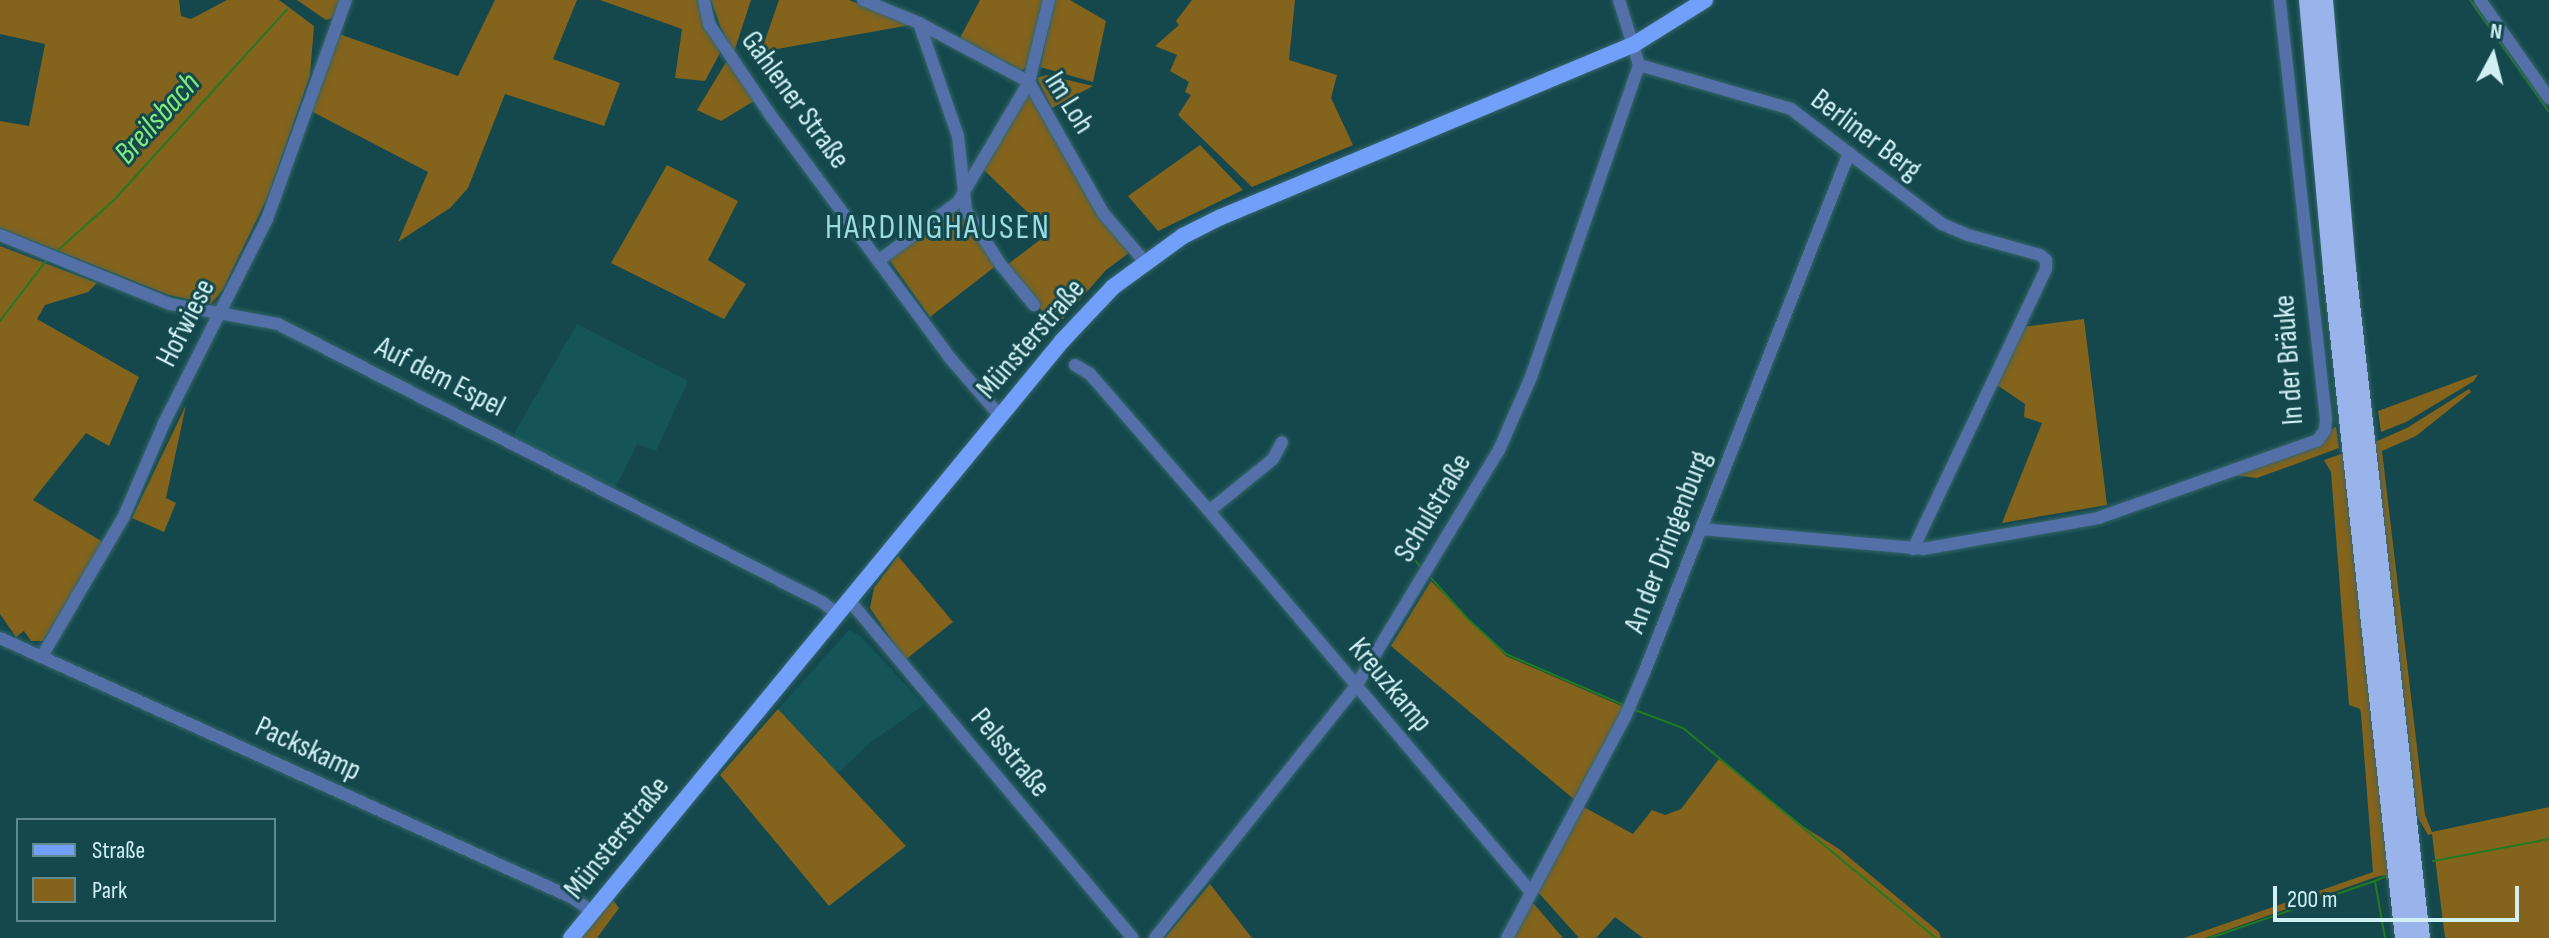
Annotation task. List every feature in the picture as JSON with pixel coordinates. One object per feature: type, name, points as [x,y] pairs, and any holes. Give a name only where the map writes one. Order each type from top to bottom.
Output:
[{"type":"highway","points":[[2308,0],[2332,270],[2404,938]]},
{"type":"highway","points":[[2324,0],[2347,268],[2421,938]]},
{"type":"main road","name":"Münsterstraße","points":[[571,938],[1083,317],[1145,262],[1221,217],[1633,45],[1705,0]]},
{"type":"street","name":"Hofwiese","points":[[42,656],[124,516],[218,315],[267,219],[346,0]]},
{"type":"street","name":"Gahlener Straße","points":[[704,0],[709,24],[749,85],[950,358],[1000,416]]},
{"type":"street","name":"Im Loh","points":[[863,0],[919,23],[1029,82],[1103,213],[1145,262]]},
{"type":"street","points":[[878,261],[958,202],[1029,82],[1049,0]]},
{"type":"street","points":[[1619,0],[1639,65]]},
{"type":"street","name":"In der Bräuke","points":[[1701,529],[1913,549],[2098,518],[2322,436],[2326,419],[2280,0]]},
{"type":"street","points":[[2480,0],[2549,98]]},
{"type":"street","points":[[919,23],[958,136],[966,211],[1034,305]]},
{"type":"street","name":"Berliner Berg","points":[[1639,65],[1791,109],[1942,224],[1968,235],[2040,255],[2046,260],[2046,269],[1913,549]]},
{"type":"street","name":"Schulstraße","points":[[1155,938],[1356,686],[1505,435],[1531,377],[1639,65]]},
{"type":"street","name":"An der Dringenburg","points":[[1507,938],[1625,717],[1849,153]]},
{"type":"street","name":"Auf dem Espel","points":[[0,235],[170,304],[278,324],[808,595],[838,614]]},
{"type":"street","name":"Kreuzkamp","points":[[1075,365],[1090,374],[1209,511],[1531,892]]},
{"type":"street","points":[[1209,511],[1273,459],[1282,442]]},
{"type":"street","name":"Pelsstraße","points":[[849,600],[1133,938]]},
{"type":"street","name":"Packskamp","points":[[0,638],[573,898],[592,912]]},
{"type":"shaded area","points":[[577,324],[688,381],[656,451],[637,444],[614,491],[516,441],[514,434]]},
{"type":"shaded area","points":[[849,630],[861,636],[924,705],[872,741],[838,773],[778,709]]},
{"type":"green space","points":[[0,0],[179,0],[181,16],[191,19],[227,0],[279,0],[314,26],[310,75],[268,196],[223,289],[211,304],[169,295],[0,228],[0,121],[29,126],[45,44],[0,34]]},
{"type":"green space","points":[[297,0],[341,0],[332,18],[326,20]]},
{"type":"green space","points":[[495,0],[577,0],[553,59],[620,83],[604,126],[505,94],[468,188],[450,208],[398,242],[428,172],[311,111],[339,34],[458,76]]},
{"type":"green space","points":[[600,0],[701,0],[707,26],[720,53],[705,81],[675,78],[682,29]]},
{"type":"green space","points":[[711,0],[751,0],[734,52],[721,28]]},
{"type":"green space","points":[[779,0],[849,0],[910,25],[761,52]]},
{"type":"green space","points":[[980,0],[1046,0],[1030,67],[1021,70],[960,38]]},
{"type":"green space","points":[[1055,0],[1070,0],[1106,21],[1093,82],[1040,67]]},
{"type":"green space","points":[[1192,0],[1295,0],[1289,60],[1337,75],[1331,98],[1353,145],[1252,187],[1178,115],[1191,95],[1185,92],[1189,82],[1170,71],[1177,55],[1155,46],[1179,25],[1176,21]]},
{"type":"green space","points":[[728,59],[754,101],[721,121],[697,110]]},
{"type":"green space","points":[[1046,75],[1093,86],[1052,108],[1037,78]]},
{"type":"green space","points":[[1026,95],[1033,95],[1091,203],[1129,253],[1106,270],[1055,328],[1007,265],[1049,233],[981,167]]},
{"type":"green space","points":[[1200,145],[1243,190],[1158,231],[1128,196]]},
{"type":"green space","points":[[667,165],[738,201],[708,260],[746,284],[724,319],[611,263]]},
{"type":"green space","points":[[956,208],[997,265],[930,317],[888,258]]},
{"type":"green space","points":[[0,246],[97,283],[88,292],[45,305],[37,319],[139,377],[109,446],[86,433],[33,500],[103,542],[43,641],[31,641],[24,631],[16,637],[0,614]]},
{"type":"green space","points":[[2084,319],[2107,505],[2002,523],[2042,423],[2024,417],[2025,404],[1994,383],[2022,327]]},
{"type":"green space","points":[[2478,374],[2474,381],[2406,422],[2381,432],[2378,411]]},
{"type":"green space","points":[[2469,389],[2471,392],[2416,436],[2382,451],[2425,815],[2432,832],[2549,807],[2549,938],[2445,938],[2432,834],[2428,835],[2417,816],[2375,442],[2407,428]]},
{"type":"green space","points":[[186,405],[166,498],[176,503],[164,532],[132,518]]},
{"type":"green space","points":[[2336,427],[2339,448],[2257,478],[2233,475]]},
{"type":"green space","points":[[2344,453],[2391,880],[2387,880],[2385,875],[2376,877],[2205,938],[2184,938],[2373,872],[2361,714],[2360,709],[2349,705],[2331,472],[2324,460]]},
{"type":"green space","points":[[898,556],[953,622],[905,660],[870,608],[874,588]]},
{"type":"green space","points":[[1431,581],[1506,656],[1624,707],[1576,801],[1391,646]]},
{"type":"green space","points":[[778,709],[906,846],[829,906],[720,775]]},
{"type":"green space","points":[[1719,759],[1804,827],[1839,849],[1939,932],[1941,938],[1643,938],[1615,917],[1596,938],[1579,938],[1537,891],[1582,806],[1633,834],[1652,810],[1665,815],[1681,809]]},
{"type":"green space","points":[[1210,884],[1252,938],[1165,938]]},
{"type":"green space","points":[[612,899],[619,908],[597,938],[578,938]]},
{"type":"green space","points":[[1529,904],[1534,904],[1563,938],[1512,938]]},
{"type":"waterway","points":[[2470,0],[2549,112]]},
{"type":"waterway","name":"Breilsbach","points":[[56,252],[115,199],[287,9]]},
{"type":"waterway","name":"Breilsbach","points":[[0,321],[46,261]]},
{"type":"waterway","points":[[1413,558],[1420,566]]},
{"type":"waterway","points":[[1431,578],[1468,619],[1506,654],[1624,705]]},
{"type":"waterway","points":[[1635,710],[1683,728],[1936,938]]},
{"type":"waterway","points":[[2433,861],[2549,839]]},
{"type":"waterway","points":[[2385,938],[2375,881],[2386,876]]},
{"type":"waterway","points":[[2210,938],[2375,881]]},
{"type":"district","name":"HARDINGHAUSEN","points":[[938,228]]}]
